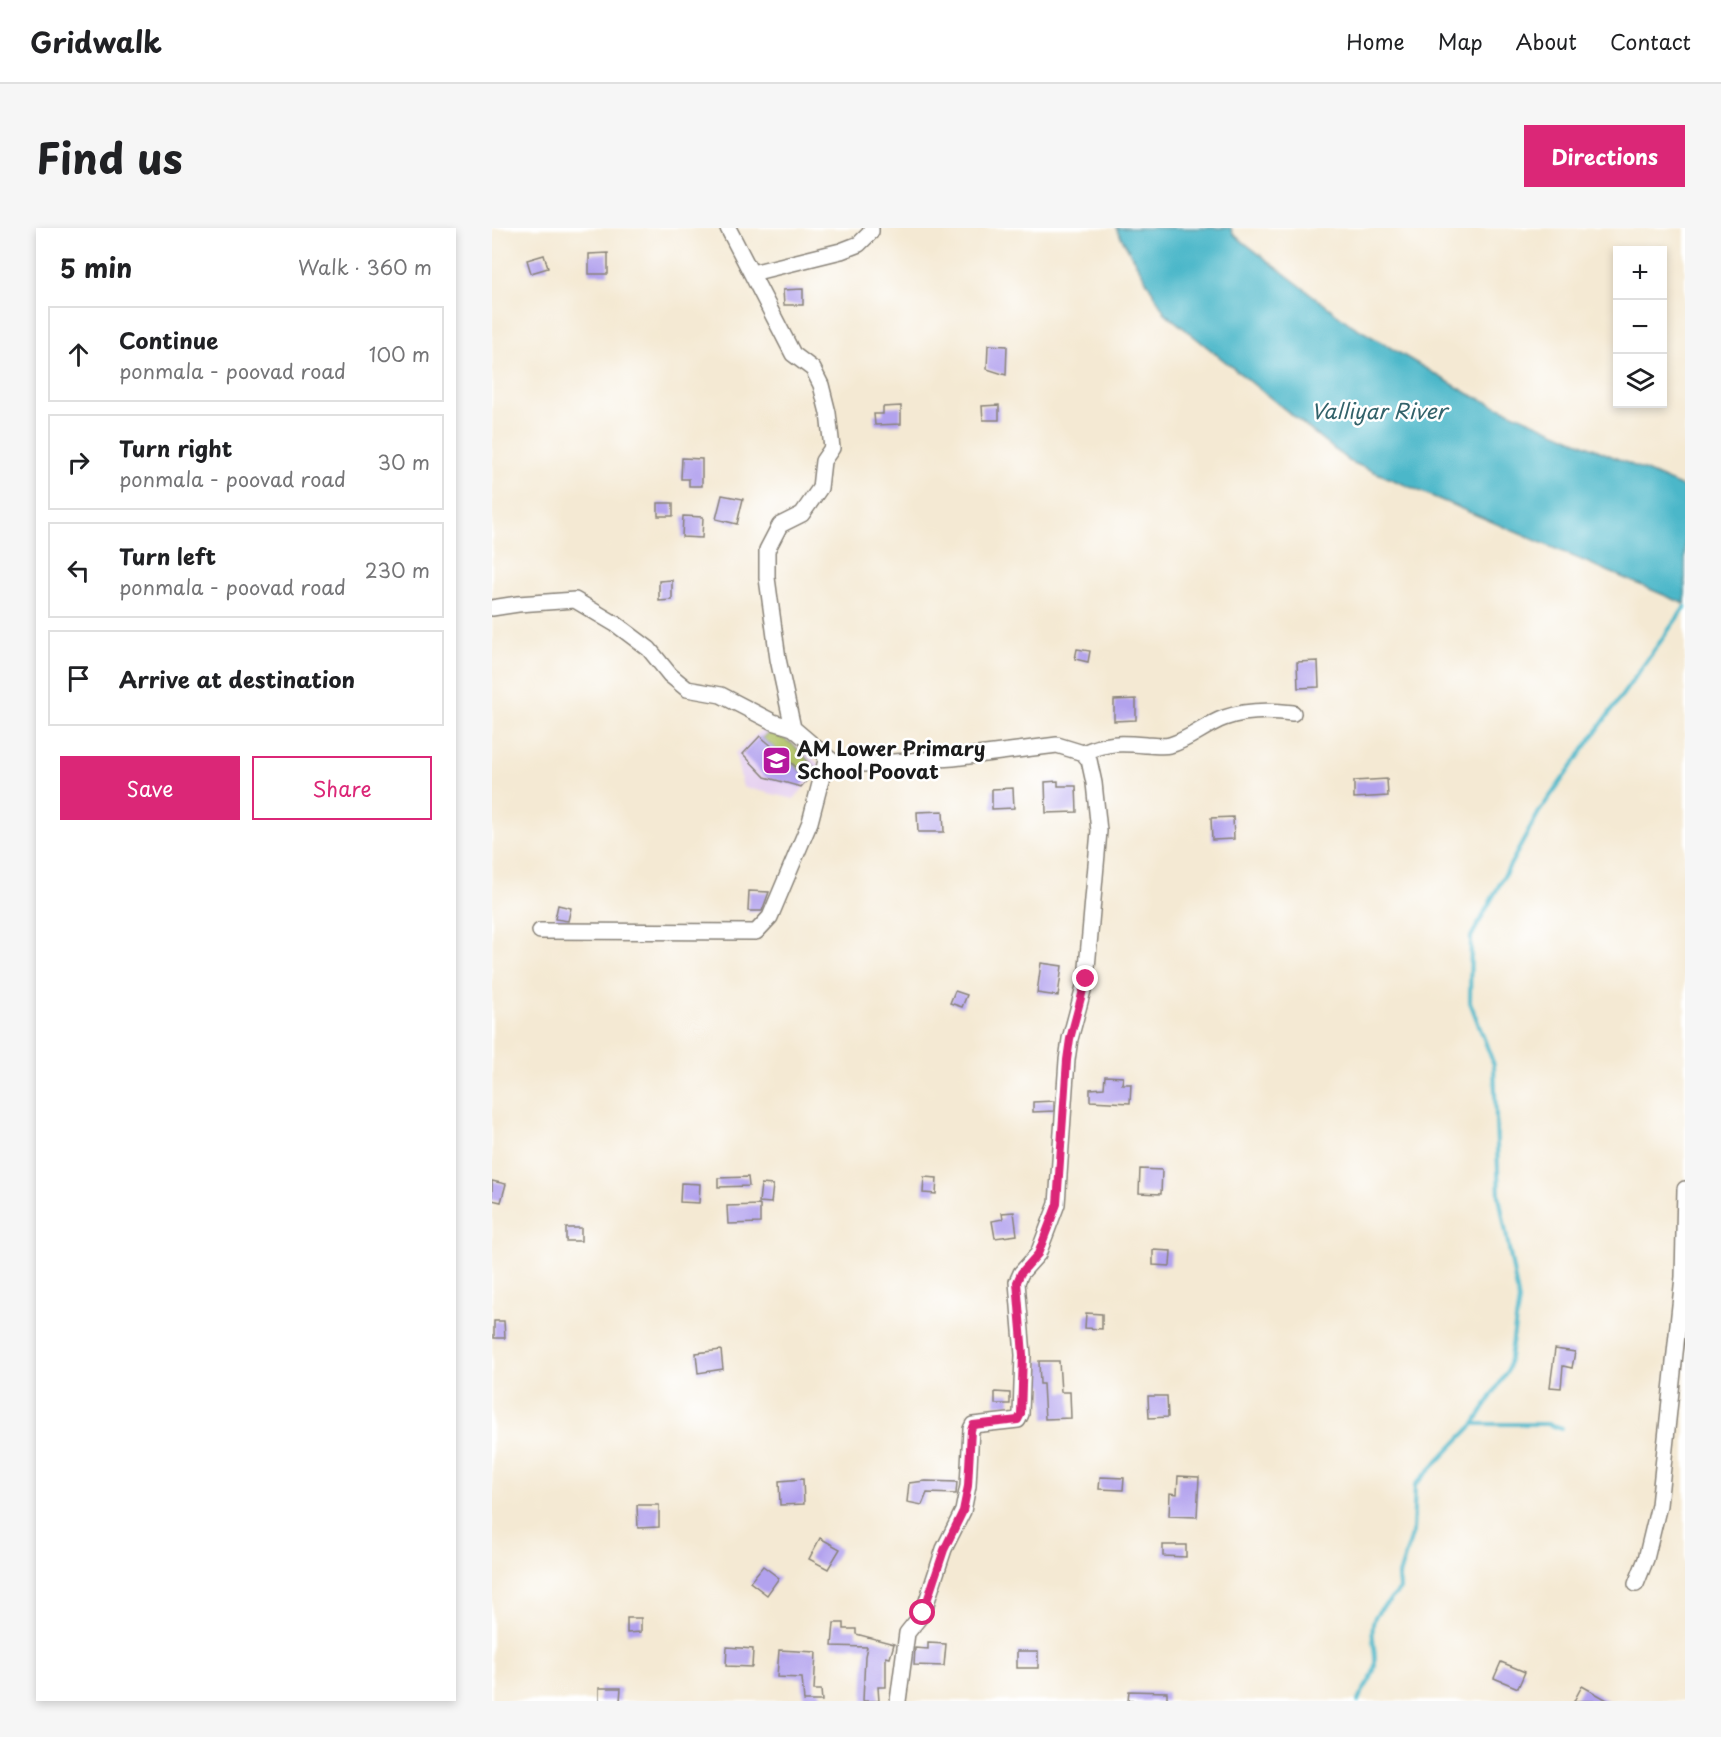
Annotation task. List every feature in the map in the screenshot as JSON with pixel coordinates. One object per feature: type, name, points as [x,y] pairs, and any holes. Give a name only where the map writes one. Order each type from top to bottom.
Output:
[{"type":"street","points":[[728,228],[793,354],[813,369],[821,385],[828,413],[832,448],[823,461],[820,488],[802,514],[780,525],[767,550],[767,578],[778,659],[793,728]]},
{"type":"street","points":[[752,273],[841,251],[859,244],[871,232],[871,228]]},
{"type":"street","points":[[492,608],[575,600],[617,625],[649,649],[670,675],[687,689],[721,695],[773,722],[793,728],[834,762],[848,765],[953,758],[1057,745],[1083,753],[1089,760],[1099,831],[1090,949],[1086,979],[1070,1039],[1067,1060],[1057,1204],[1038,1254],[1021,1273],[1017,1282],[1023,1355],[1021,1414],[1018,1420],[973,1425],[968,1486],[963,1511],[944,1550],[923,1613],[907,1633],[898,1701]]},
{"type":"street","points":[[1083,753],[1101,745],[1118,743],[1167,746],[1182,741],[1223,718],[1274,711],[1293,713]]},
{"type":"street","points":[[540,931],[756,932],[770,916],[810,822],[826,757]]},
{"type":"street","points":[[1636,1584],[1646,1559],[1659,1505],[1684,1277],[1685,1189]]},
{"type":"shaded area","name":"AM Lower Primary School Poovat","points":[[768,725],[795,743],[822,767],[794,799],[743,787],[735,753]]},
{"type":"green space","points":[[772,731],[794,745],[816,769],[807,776],[762,738]]},
{"type":"water","name":"Valliyar River","points":[[1116,228],[1231,228],[1233,234],[1350,324],[1469,394],[1685,488],[1685,604],[1349,461],[1165,313]]},
{"type":"building","points":[[608,253],[608,274],[589,274],[589,254]]},
{"type":"building","points":[[544,255],[548,268],[531,273],[527,260]]},
{"type":"building","points":[[803,289],[803,305],[784,305],[783,290]]},
{"type":"building","points":[[988,345],[1007,346],[1006,375],[987,369]]},
{"type":"building","points":[[999,405],[999,420],[983,420],[982,406]]},
{"type":"building","points":[[901,406],[901,424],[875,425],[874,414],[883,414],[883,407]]},
{"type":"building","points":[[682,458],[702,459],[702,486],[689,486],[689,479],[681,479]]},
{"type":"building","points":[[722,495],[743,499],[737,524],[716,519]]},
{"type":"building","points":[[658,503],[673,503],[673,516],[658,516]]},
{"type":"building","points":[[683,516],[703,517],[702,538],[682,537]]},
{"type":"building","points":[[672,580],[672,600],[659,601],[659,581]]},
{"type":"building","points":[[1077,649],[1090,651],[1088,662],[1075,659]]},
{"type":"building","points":[[1318,661],[1319,687],[1298,688],[1297,662]]},
{"type":"building","points":[[1136,699],[1136,720],[1114,721],[1114,700]]},
{"type":"building","points":[[760,736],[809,778],[801,787],[765,777],[743,754]]},
{"type":"building","points":[[1387,779],[1388,796],[1354,798],[1354,781]]},
{"type":"building","points":[[1058,781],[1058,786],[1076,786],[1077,812],[1046,813],[1045,782]]},
{"type":"building","points":[[1013,788],[1014,808],[992,809],[992,789]]},
{"type":"building","points":[[943,811],[944,832],[918,832],[917,812]]},
{"type":"building","points":[[1233,817],[1234,839],[1212,840],[1211,818]]},
{"type":"building","points":[[749,891],[769,892],[762,911],[748,911]]},
{"type":"building","points":[[558,905],[571,908],[568,921],[555,919]]},
{"type":"building","points":[[1041,963],[1062,966],[1058,996],[1037,993]]},
{"type":"building","points":[[955,991],[967,995],[962,1007],[950,1003]]},
{"type":"building","points":[[1105,1076],[1123,1077],[1122,1084],[1131,1084],[1130,1103],[1090,1101],[1090,1089],[1104,1088]]},
{"type":"building","points":[[1054,1101],[1054,1111],[1033,1112],[1033,1102]]},
{"type":"building","points":[[1140,1169],[1162,1170],[1161,1194],[1139,1193]]},
{"type":"building","points":[[748,1177],[749,1186],[718,1187],[718,1178]]},
{"type":"building","points":[[924,1177],[937,1178],[936,1194],[923,1193]]},
{"type":"building","points":[[492,1181],[506,1184],[501,1202],[492,1200]]},
{"type":"building","points":[[681,1183],[700,1184],[699,1203],[680,1202]]},
{"type":"building","points":[[761,1184],[773,1185],[771,1203],[759,1202]]},
{"type":"building","points":[[760,1205],[760,1223],[728,1224],[727,1206]]},
{"type":"building","points":[[1014,1212],[1017,1235],[995,1238],[992,1221],[1003,1219],[1002,1213]]},
{"type":"building","points":[[566,1228],[581,1228],[581,1241],[566,1241]]},
{"type":"building","points":[[1153,1250],[1171,1251],[1170,1266],[1153,1265]]},
{"type":"building","points":[[1086,1313],[1102,1314],[1102,1329],[1085,1328]]},
{"type":"building","points":[[494,1321],[504,1321],[505,1338],[494,1338]]},
{"type":"building","points":[[1555,1349],[1575,1352],[1572,1368],[1563,1366],[1561,1388],[1550,1387]]},
{"type":"building","points":[[721,1350],[723,1369],[698,1373],[696,1353]]},
{"type":"building","points":[[1039,1361],[1059,1361],[1061,1392],[1070,1392],[1071,1418],[1045,1419]]},
{"type":"building","points":[[995,1392],[1010,1393],[1010,1404],[995,1404]]},
{"type":"building","points":[[1148,1396],[1167,1396],[1168,1417],[1149,1418]]},
{"type":"building","points":[[1178,1476],[1199,1477],[1197,1517],[1169,1516],[1170,1493],[1177,1494]]},
{"type":"building","points":[[1100,1477],[1124,1478],[1123,1490],[1099,1489]]},
{"type":"building","points":[[803,1479],[804,1504],[780,1505],[779,1481]]},
{"type":"building","points":[[957,1482],[956,1494],[927,1493],[922,1505],[907,1502],[909,1483]]},
{"type":"building","points":[[637,1505],[659,1505],[659,1527],[638,1528]]},
{"type":"building","points":[[820,1538],[840,1549],[828,1569],[809,1559]]},
{"type":"building","points":[[1163,1545],[1186,1545],[1186,1557],[1163,1556]]},
{"type":"building","points":[[763,1566],[779,1578],[767,1595],[750,1582]]},
{"type":"building","points":[[627,1618],[641,1618],[641,1632],[627,1633]]},
{"type":"building","points":[[834,1623],[844,1623],[844,1629],[856,1629],[856,1634],[894,1644],[890,1658],[886,1657],[886,1687],[878,1687],[879,1701],[863,1701],[867,1647],[832,1646]]},
{"type":"building","points":[[928,1643],[946,1644],[944,1666],[914,1665],[915,1648],[928,1649]]},
{"type":"building","points":[[727,1647],[753,1649],[752,1667],[726,1666]]},
{"type":"building","points":[[779,1650],[816,1652],[814,1690],[821,1690],[822,1701],[804,1701],[802,1678],[777,1677]]},
{"type":"building","points":[[1017,1651],[1038,1651],[1038,1668],[1017,1668]]},
{"type":"building","points":[[1501,1662],[1525,1672],[1518,1688],[1494,1678]]},
{"type":"building","points":[[1582,1686],[1609,1701],[1574,1701]]},
{"type":"building","points":[[599,1688],[621,1688],[620,1701],[599,1701]]},
{"type":"building","points":[[1129,1691],[1167,1692],[1167,1701],[1128,1701]]},
{"type":"waterway","points":[[1358,1701],[1374,1669],[1373,1622],[1380,1610],[1400,1589],[1399,1575],[1413,1532],[1415,1485],[1474,1424],[1508,1370],[1519,1301],[1499,1196],[1494,1065],[1470,1002],[1471,937],[1539,812],[1685,607]]},
{"type":"waterway","points":[[1474,1424],[1548,1424],[1562,1429]]},
{"type":"place","name":"AM Lower Primary School Poovat","points":[[776,760]]},
{"type":"route","points":[[923,1613],[944,1550],[963,1511],[968,1486],[969,1436],[973,1425],[1020,1418],[1023,1355],[1017,1282],[1027,1264],[1038,1254],[1057,1204],[1067,1060],[1070,1039],[1086,979]]}]
